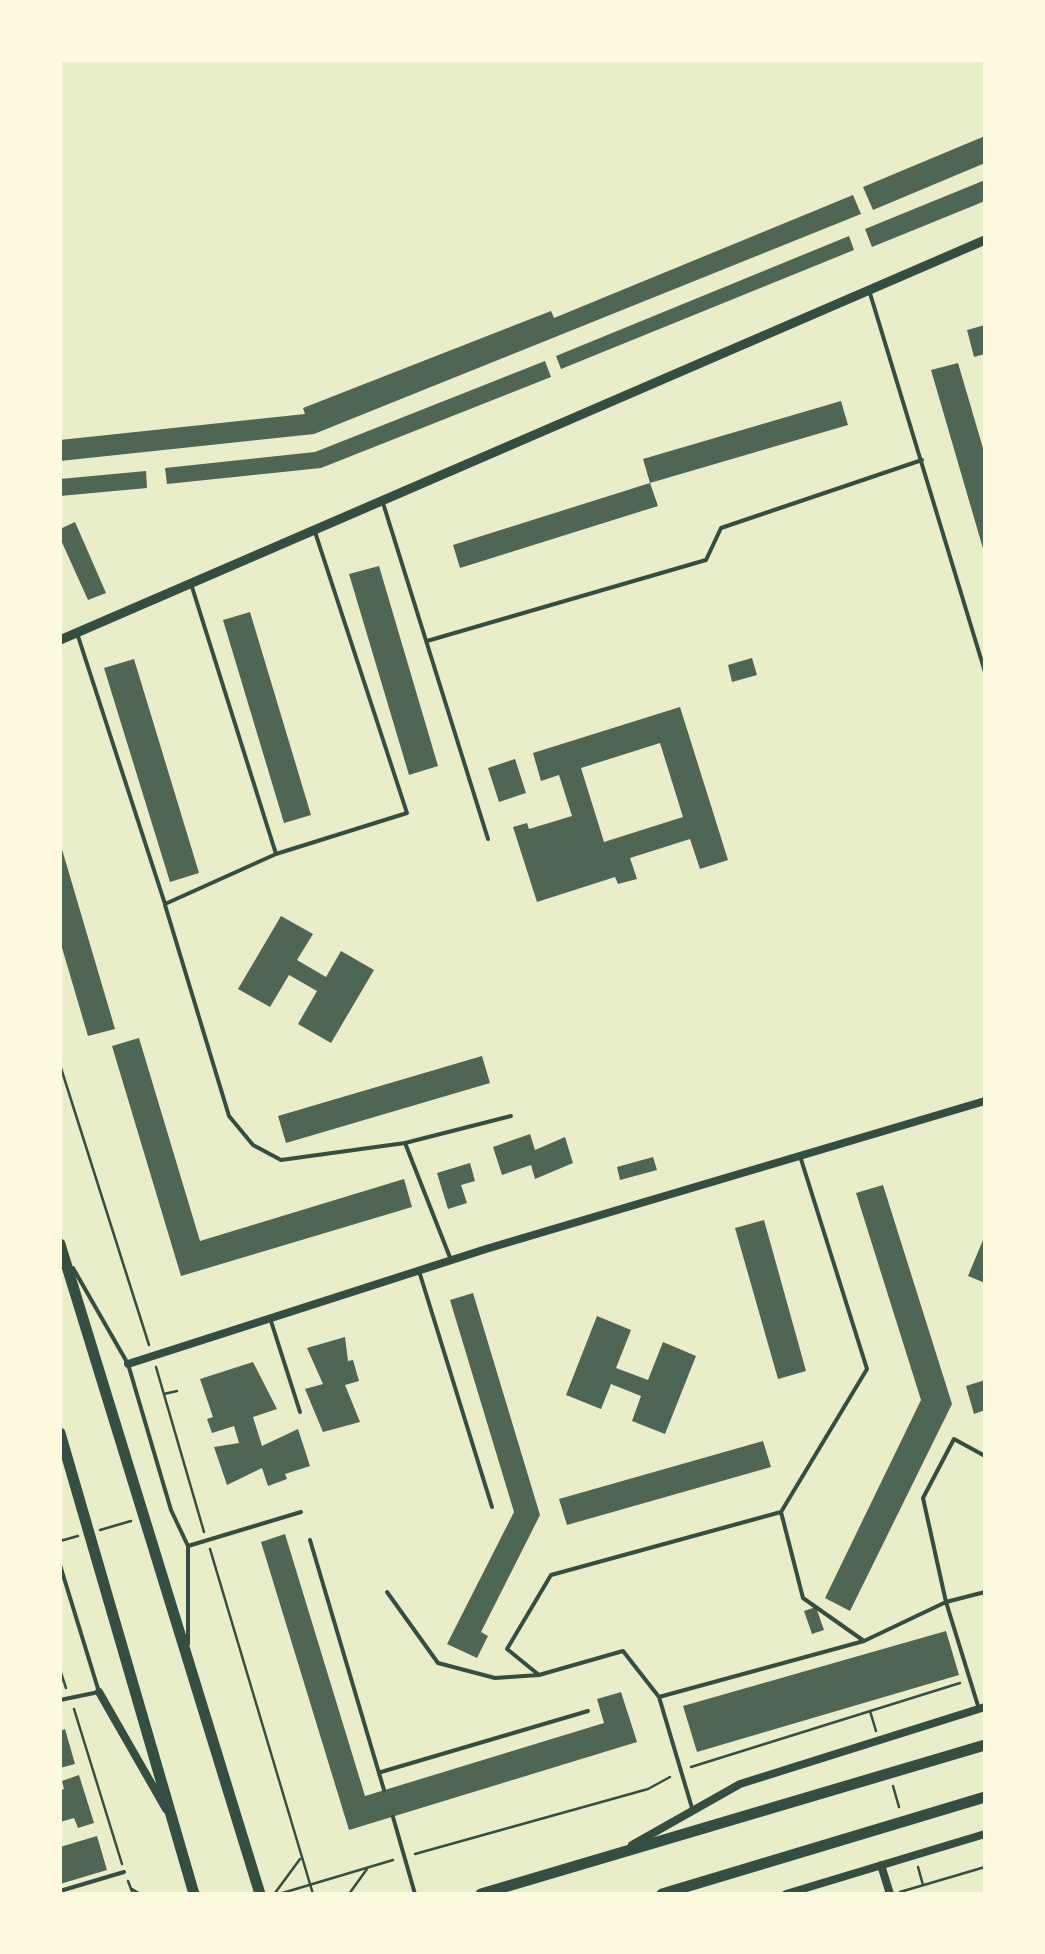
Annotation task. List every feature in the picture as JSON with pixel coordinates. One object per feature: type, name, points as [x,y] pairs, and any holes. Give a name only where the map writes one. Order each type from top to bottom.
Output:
[{"type":"main road","points":[[61,1246],[260,1894]]},
{"type":"main road","points":[[60,1433],[194,1894]]},
{"type":"main road","points":[[481,1894],[985,1744]]},
{"type":"main road","points":[[662,1894],[985,1798]]},
{"type":"street","points":[[60,640],[190,580],[383,503],[985,240]]},
{"type":"street","points":[[128,1364],[452,1260],[985,1102]]},
{"type":"street","points":[[99,1692],[175,1825]]},
{"type":"street","points":[[617,1854],[740,1784],[982,1708]]},
{"type":"street","points":[[786,1894],[985,1834]]},
{"type":"street","points":[[881,1866],[892,1894]]},
{"type":"lane","points":[[870,290],[985,672]]},
{"type":"lane","points":[[426,641],[706,560],[722,528],[922,460]]},
{"type":"lane","points":[[383,503],[488,839]]},
{"type":"lane","points":[[165,904],[276,854],[407,813],[315,532]]},
{"type":"lane","points":[[190,580],[276,854]]},
{"type":"lane","points":[[77,633],[229,1116],[253,1146],[281,1160],[405,1143],[512,1116]]},
{"type":"lane","points":[[405,1143],[452,1260]]},
{"type":"lane","points":[[539,1675],[508,1648],[551,1574],[781,1512],[867,1369],[800,1156]]},
{"type":"lane","points":[[61,1246],[128,1364],[171,1510],[188,1546],[188,1659]]},
{"type":"lane","points":[[419,1271],[492,1507]]},
{"type":"lane","points":[[270,1318],[300,1412]]},
{"type":"lane","points":[[982,1708],[946,1602],[924,1498],[954,1439],[985,1456]]},
{"type":"lane","points":[[188,1546],[301,1512]]},
{"type":"lane","points":[[781,1512],[804,1598],[864,1640]]},
{"type":"lane","points":[[310,1540],[384,1790]]},
{"type":"lane","points":[[60,1565],[99,1692],[60,1700]]},
{"type":"lane","points":[[387,1592],[438,1663],[495,1678],[539,1675],[623,1651],[658,1697],[693,1811]]},
{"type":"lane","points":[[658,1697],[864,1640],[946,1602],[985,1592]]},
{"type":"lane","points":[[60,1599],[70,1599]]},
{"type":"lane","points":[[380,1773],[588,1711]]},
{"type":"lane","points":[[393,1817],[416,1894]]},
{"type":"lane","points":[[60,1891],[124,1872]]},
{"type":"path","points":[[60,1065],[152,1356],[313,1894]]},
{"type":"path","points":[[162,1395],[177,1391]]},
{"type":"path","points":[[171,1510],[196,1503]]},
{"type":"path","points":[[60,1541],[144,1518]]},
{"type":"path","points":[[60,1670],[133,1894]]},
{"type":"path","points":[[277,1894],[648,1789],[681,1771],[970,1680]]},
{"type":"path","points":[[870,1711],[880,1742]]},
{"type":"path","points":[[889,1773],[904,1822]]},
{"type":"path","points":[[914,1856],[923,1885]]},
{"type":"path","points":[[277,1894],[302,1857]]},
{"type":"path","points":[[892,1894],[985,1867]]},
{"type":"path","points":[[349,1894],[368,1868]]},
{"type":"path","points":[[131,1888],[140,1894]]},
{"type":"building","points":[[985,136],[985,163],[873,210],[863,187]]},
{"type":"building","points":[[985,180],[985,201],[872,247],[865,229]]},
{"type":"building","points":[[853,195],[861,214],[314,434],[60,461],[60,440],[305,414],[303,408],[551,311],[554,318]]},
{"type":"building","points":[[849,236],[854,250],[561,369],[556,356]]},
{"type":"building","points":[[985,325],[985,354],[974,357],[967,330]]},
{"type":"building","points":[[545,361],[551,377],[321,468],[167,484],[165,468],[315,452]]},
{"type":"building","points":[[958,363],[985,455],[984,552],[931,370]]},
{"type":"building","points":[[841,401],[848,425],[650,483],[643,459]]},
{"type":"building","points":[[146,471],[147,488],[60,496],[60,479]]},
{"type":"building","points":[[650,483],[658,506],[460,568],[453,545]]},
{"type":"building","points":[[75,522],[106,593],[88,600],[60,538],[60,529]]},
{"type":"building","points":[[379,566],[438,766],[409,775],[349,574]]},
{"type":"building","points":[[250,612],[311,815],[284,823],[223,620]]},
{"type":"building","points":[[752,658],[757,675],[732,682],[728,665]]},
{"type":"building","points":[[134,659],[199,873],[170,882],[104,668]]},
{"type":"building","points":[[680,707],[728,860],[700,869],[690,839],[630,858],[637,879],[618,884],[615,877],[537,902],[513,827],[527,823],[529,829],[572,816],[559,775],[541,781],[533,753]],"holes":[[[660,743],[683,817],[604,842],[581,768]]]},
{"type":"building","points":[[515,759],[526,793],[499,802],[488,768]]},
{"type":"building","points":[[61,846],[115,1029],[88,1036],[60,941]]},
{"type":"building","points":[[281,916],[313,934],[297,960],[326,977],[341,951],[374,970],[331,1043],[298,1024],[317,991],[289,975],[270,1007],[238,989]]},
{"type":"building","points":[[139,1038],[200,1241],[404,1179],[412,1207],[181,1276],[112,1046]]},
{"type":"building","points":[[482,1056],[490,1083],[286,1143],[278,1116]]},
{"type":"building","points":[[530,1134],[535,1150],[565,1137],[573,1163],[535,1179],[531,1165],[502,1175],[493,1147]]},
{"type":"building","points":[[653,1157],[657,1170],[620,1180],[617,1167]]},
{"type":"building","points":[[470,1163],[475,1181],[461,1185],[467,1203],[448,1209],[437,1173]]},
{"type":"building","points":[[883,1185],[952,1404],[850,1611],[825,1598],[921,1400],[856,1193]]},
{"type":"building","points":[[764,1220],[806,1371],[778,1379],[735,1228]]},
{"type":"building","points":[[985,1235],[985,1283],[968,1276]]},
{"type":"building","points":[[473,1293],[540,1515],[481,1632],[488,1636],[477,1658],[447,1644],[514,1512],[450,1300]]},
{"type":"building","points":[[597,1316],[631,1330],[616,1368],[648,1380],[663,1342],[696,1356],[665,1434],[632,1421],[641,1396],[611,1384],[601,1409],[566,1395]]},
{"type":"building","points":[[345,1337],[348,1361],[353,1360],[359,1381],[345,1385],[360,1422],[323,1432],[305,1389],[323,1384],[307,1348]]},
{"type":"building","points":[[253,1362],[277,1409],[253,1417],[262,1446],[298,1429],[310,1466],[285,1474],[287,1479],[268,1486],[262,1468],[227,1485],[214,1447],[239,1443],[234,1426],[212,1433],[207,1419],[213,1417],[200,1379]]},
{"type":"building","points":[[985,1380],[985,1410],[974,1414],[966,1386]]},
{"type":"building","points":[[763,1441],[771,1467],[567,1525],[559,1499]]},
{"type":"building","points":[[285,1534],[365,1796],[604,1723],[597,1699],[621,1692],[637,1742],[349,1830],[261,1542]]},
{"type":"building","points":[[816,1607],[824,1630],[812,1634],[804,1611]]},
{"type":"building","points":[[946,1631],[959,1675],[697,1752],[683,1706]]},
{"type":"building","points":[[65,1729],[75,1764],[60,1768],[60,1731]]},
{"type":"building","points":[[79,1775],[94,1823],[78,1828],[74,1818],[60,1822],[60,1790],[64,1789],[62,1781]]},
{"type":"building","points":[[97,1836],[107,1870],[60,1884],[60,1847]]}]
